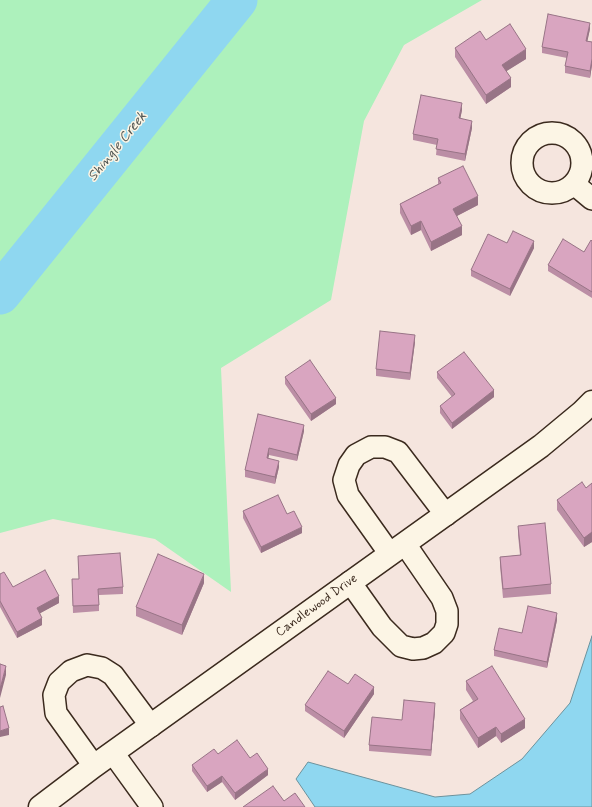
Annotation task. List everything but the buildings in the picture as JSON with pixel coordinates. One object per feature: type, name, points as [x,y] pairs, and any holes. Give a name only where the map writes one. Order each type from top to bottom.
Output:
[{"type":"street","points":[[574,184],[592,199]]},
{"type":"street","name":"Candlewood Drive","points":[[40,807],[94,766],[152,726],[350,582],[541,446],[592,402]]},
{"type":"street","points":[[350,582],[382,627],[400,646],[412,649],[423,648],[434,643],[444,633],[447,624],[447,611],[442,598],[348,495],[344,480],[349,465],[356,455],[371,447],[385,447],[398,452],[446,515]]},
{"type":"street","points":[[94,766],[56,713],[54,695],[59,682],[71,671],[87,665],[102,668],[113,675],[152,726]]},
{"type":"street","points":[[113,753],[152,807]]},
{"type":"green space","points":[[0,0],[482,0],[404,45],[364,121],[331,300],[221,368],[231,592],[155,539],[53,519],[0,533]]},
{"type":"water","points":[[592,636],[592,807],[315,807],[296,779],[308,762],[435,797],[470,794],[522,759],[570,703]]},
{"type":"waterway","name":"Shingle Creek","points":[[0,294],[237,0]]}]
